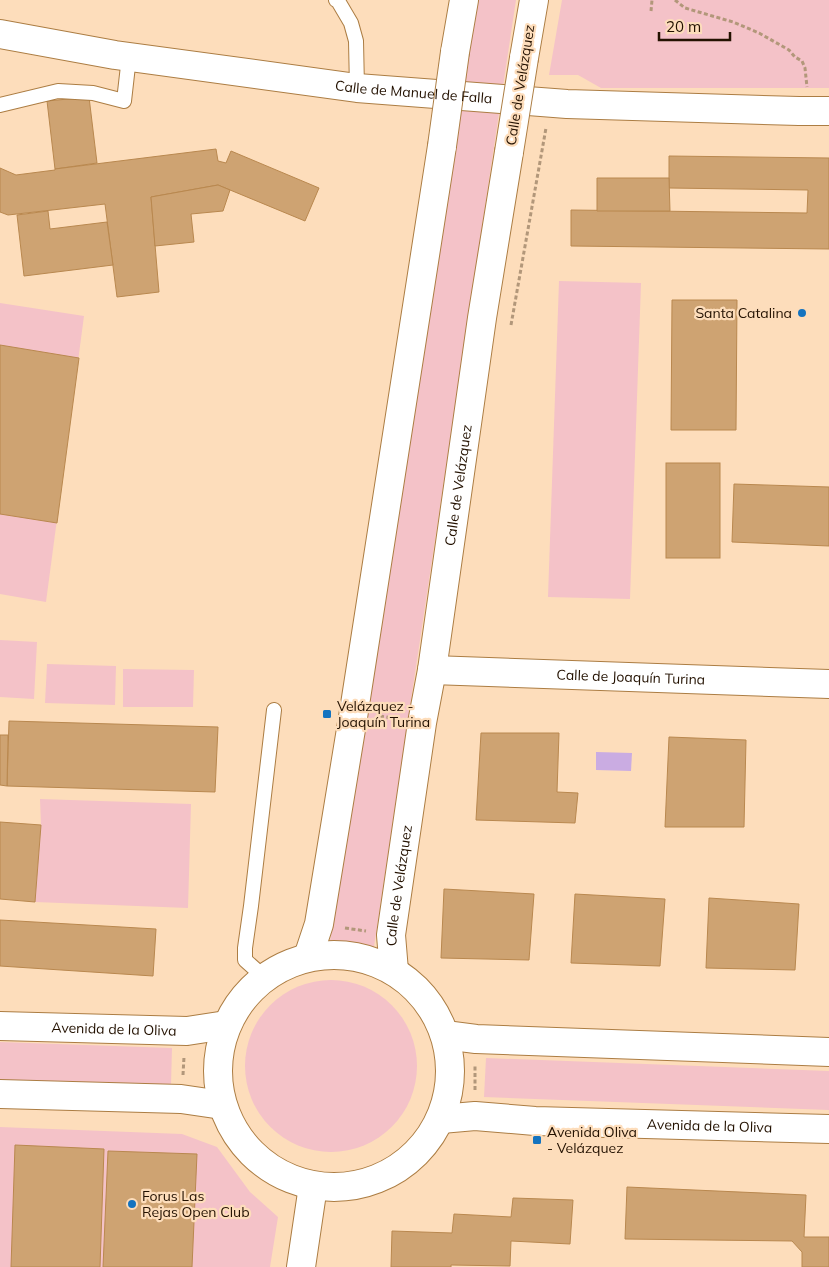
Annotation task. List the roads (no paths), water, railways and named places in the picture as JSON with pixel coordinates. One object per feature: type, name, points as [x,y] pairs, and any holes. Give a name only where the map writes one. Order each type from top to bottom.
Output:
[{"type":"street","points":[[308,957],[319,924],[354,711],[464,0]]},
{"type":"street","name":"Calle de Velázquez","points":[[394,971],[391,934],[422,723],[432,670],[482,318],[534,0]]},
{"type":"street","name":"Calle de Manuel de Falla","points":[[0,34],[129,57],[358,88],[550,103],[818,111]]},
{"type":"street","name":"Calle de Joaquín Turina","points":[[432,670],[829,684]]},
{"type":"street","points":[[353,956],[394,971],[416,988],[428,1002],[446,1035],[451,1078],[441,1119],[419,1151],[388,1174],[352,1186],[313,1186],[273,1171],[242,1143],[222,1105],[217,1065],[226,1025],[246,994],[274,970],[308,957],[353,956]]},
{"type":"street","name":"Avenida de la Oliva","points":[[0,1026],[187,1031],[226,1025]]},
{"type":"street","points":[[446,1035],[476,1039],[829,1052]]},
{"type":"street","points":[[0,1094],[180,1099],[222,1105]]},
{"type":"street","name":"Avenida de la Oliva","points":[[441,1119],[475,1116],[535,1121],[829,1129]]},
{"type":"street","points":[[301,1267],[313,1186]]},
{"type":"lane","points":[[336,0],[351,23],[356,41],[358,88]]},
{"type":"lane","points":[[0,106],[58,91],[93,93],[124,101],[129,57]]},
{"type":"lane","points":[[265,978],[246,960],[244,948],[251,906],[274,710]]},
{"type":"place","name":"Santa Catalina","points":[[802,313]]},
{"type":"place","name":"Velázquez - Joaquín Turina","points":[[327,714]]},
{"type":"place","name":"Avenida Oliva - Velázquez","points":[[537,1140]]},
{"type":"place","name":"Forus Las Rejas Open Club","points":[[132,1204]]}]
